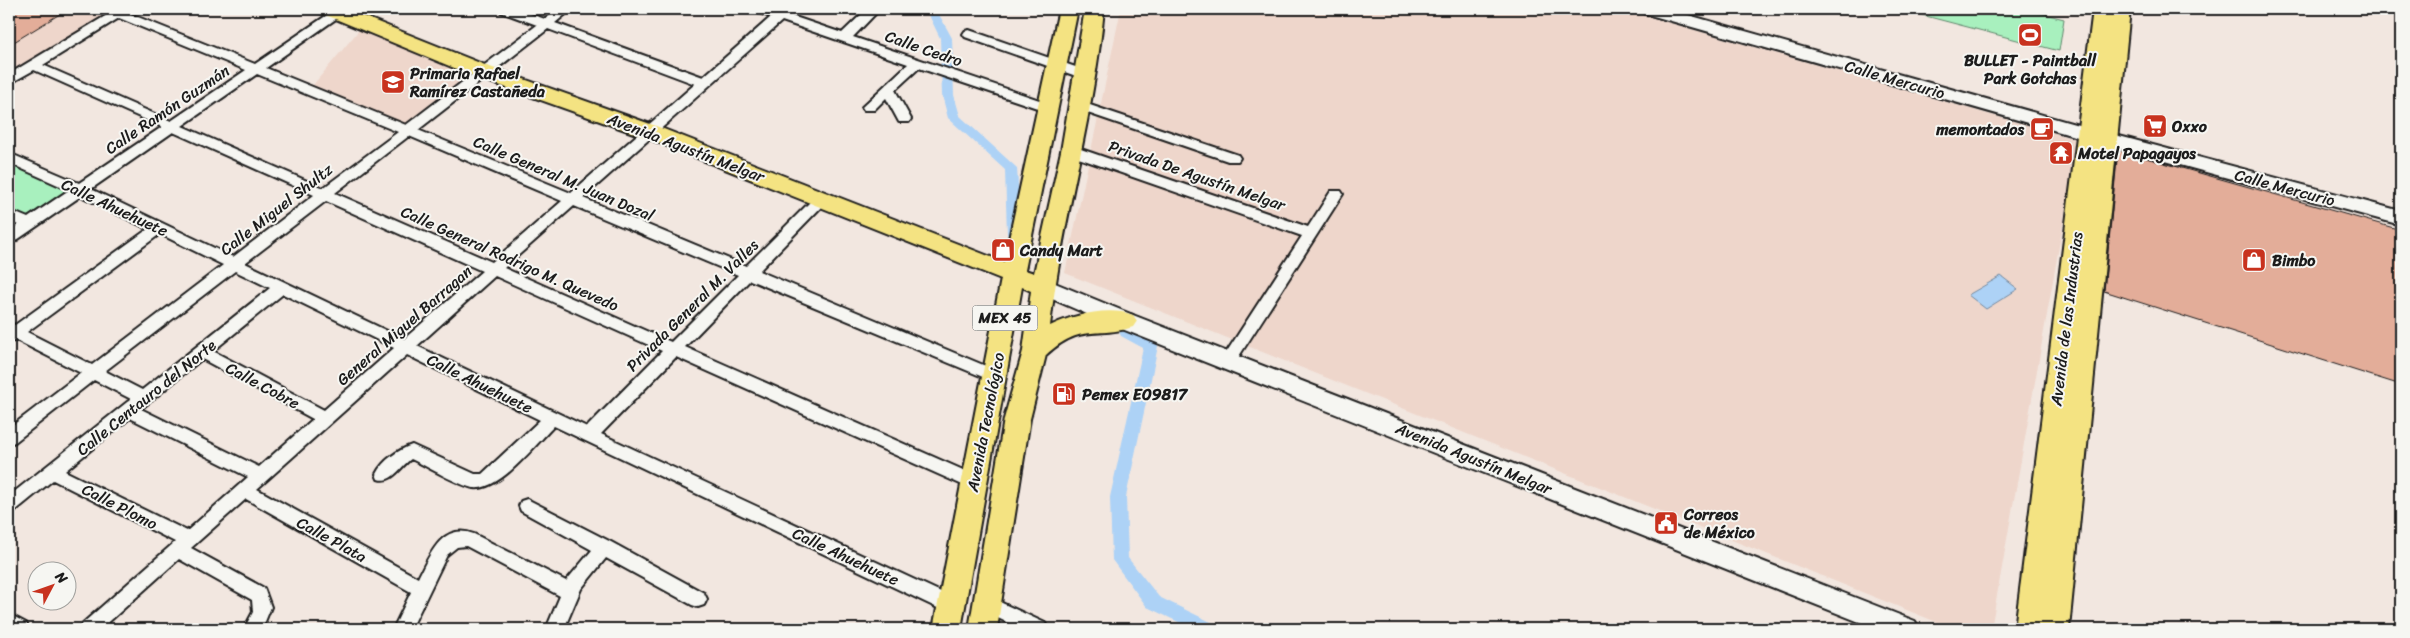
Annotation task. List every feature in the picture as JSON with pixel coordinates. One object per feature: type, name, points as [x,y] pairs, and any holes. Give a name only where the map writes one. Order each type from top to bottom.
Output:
[{"type":"main road","name":"Avenida Tecnológico","points":[[948,629],[1014,269],[1069,9]]},
{"type":"main road","name":"Avenida Tecnológico","points":[[983,629],[1017,419],[1035,352],[1043,286],[1072,151],[1095,9]]},
{"type":"main road","name":"Calle Mercurio","points":[[1649,9],[2097,136],[2401,218]]},
{"type":"main road","name":"Avenida de las Industrias","points":[[2097,136],[2103,9]]},
{"type":"main road","name":"Avenida de las Industrias","points":[[2029,629],[2068,391],[2097,136],[2120,9]]},
{"type":"main road","name":"Avenida Agustín Melgar","points":[[342,10],[488,69],[654,127],[990,254],[1043,286],[1125,321],[1229,360],[1906,629]]},
{"type":"main road","name":"Avenida Agustín Melgar","points":[[654,127],[820,200],[1014,269]]},
{"type":"main road","points":[[990,254],[1012,246],[1020,240]]},
{"type":"main road","points":[[1035,352],[1047,339],[1074,325],[1125,321]]},
{"type":"main road","name":"Avenida de las Industrias","points":[[2056,629],[2068,391]]},
{"type":"street","points":[[505,9],[705,83]]},
{"type":"street","name":"Calle Miguel Shultz","points":[[9,437],[406,130],[566,9]]},
{"type":"street","name":"Calle Cedro","points":[[760,9],[784,12],[844,38],[1049,108]]},
{"type":"street","points":[[844,38],[874,9]]},
{"type":"street","name":"Calle Ramón Guzmán","points":[[9,238],[342,10]]},
{"type":"street","points":[[9,80],[122,11]]},
{"type":"street","name":"Calle General M. Juan Dozal","points":[[122,11],[256,70],[406,130],[571,201],[995,376]]},
{"type":"street","name":"General Miguel Barragan","points":[[89,629],[260,475],[784,12]]},
{"type":"street","points":[[969,34],[1083,74]]},
{"type":"street","points":[[869,107],[917,63]]},
{"type":"street","name":"Calle General Rodrigo M. Quevedo","points":[[33,65],[974,482]]},
{"type":"street","points":[[888,89],[904,119]]},
{"type":"street","points":[[1078,105],[1233,158]]},
{"type":"street","name":"Privada De Agustín Melgar","points":[[1072,151],[1310,233]]},
{"type":"street","name":"Calle Ahuehuete","points":[[9,158],[79,189],[552,418],[952,606]]},
{"type":"street","points":[[1229,360],[1336,194]]},
{"type":"street","name":"Privada General M. Valles","points":[[589,435],[820,200]]},
{"type":"street","points":[[9,215],[28,224]]},
{"type":"street","points":[[143,398],[11,333],[159,228]]},
{"type":"street","name":"Calle Centauro del Norte","points":[[9,506],[282,287]]},
{"type":"street","name":"Calle Cobre","points":[[202,352],[325,418]]},
{"type":"street","points":[[129,410],[260,475]]},
{"type":"street","points":[[384,474],[404,455],[412,452],[474,481],[483,481],[495,474],[552,418]]},
{"type":"street","name":"Calle Plomo","points":[[52,472],[183,545],[258,594],[263,602],[263,608],[253,629]]},
{"type":"street","name":"Calle Plata","points":[[244,490],[421,589]]},
{"type":"street","points":[[527,506],[605,547],[698,600]]},
{"type":"street","points":[[402,629],[441,550],[454,540],[468,539],[570,592]]},
{"type":"street","points":[[555,629],[574,584],[605,547]]},
{"type":"street","points":[[105,629],[127,596]]},
{"type":"street","points":[[987,604],[1039,629]]},
{"type":"street","points":[[9,622],[20,629]]},
{"type":"shaded area","points":[[9,9],[114,9],[9,75]]},
{"type":"shaded area","points":[[1121,9],[1621,9],[2078,140],[1991,629],[1954,629],[1065,273]]},
{"type":"shaded area","name":"Primaria Rafael Ramírez Castañeda","points":[[365,23],[483,72],[406,130],[308,91]]},
{"type":"green space","name":"BULLET - Paintball Park Gotchas","points":[[1899,9],[2025,9],[2064,19],[2059,51]]},
{"type":"green space","points":[[9,158],[79,189],[28,224],[9,215]]},
{"type":"water","points":[[2001,276],[2018,289],[1986,309],[1968,295]]},
{"type":"building","points":[[9,9],[68,9],[9,45]]},
{"type":"building","name":"Bimbo","points":[[2118,150],[2401,230],[2401,385],[2104,291]]},
{"type":"waterway","points":[[931,9],[946,38],[948,95],[954,118],[1011,168],[1014,234]]},
{"type":"waterway","points":[[1126,332],[1151,346],[1118,497],[1120,560],[1153,602],[1209,629]]},
{"type":"place","name":"BULLET - Paintball Park Gotchas","points":[[2030,35]]},
{"type":"place","name":"Primaria Rafael Ramírez Castañeda","points":[[393,82]]},
{"type":"place","name":"Oxxo","points":[[2155,126]]},
{"type":"place","name":"memontados","points":[[2042,129]]},
{"type":"place","name":"Motel Papagayos","points":[[2061,153]]},
{"type":"place","name":"Candy Mart","points":[[1003,250]]},
{"type":"place","name":"Bimbo","points":[[2254,260]]},
{"type":"place","name":"Pemex E09817","points":[[1064,394]]},
{"type":"place","name":"Correos de México","points":[[1666,523]]}]
